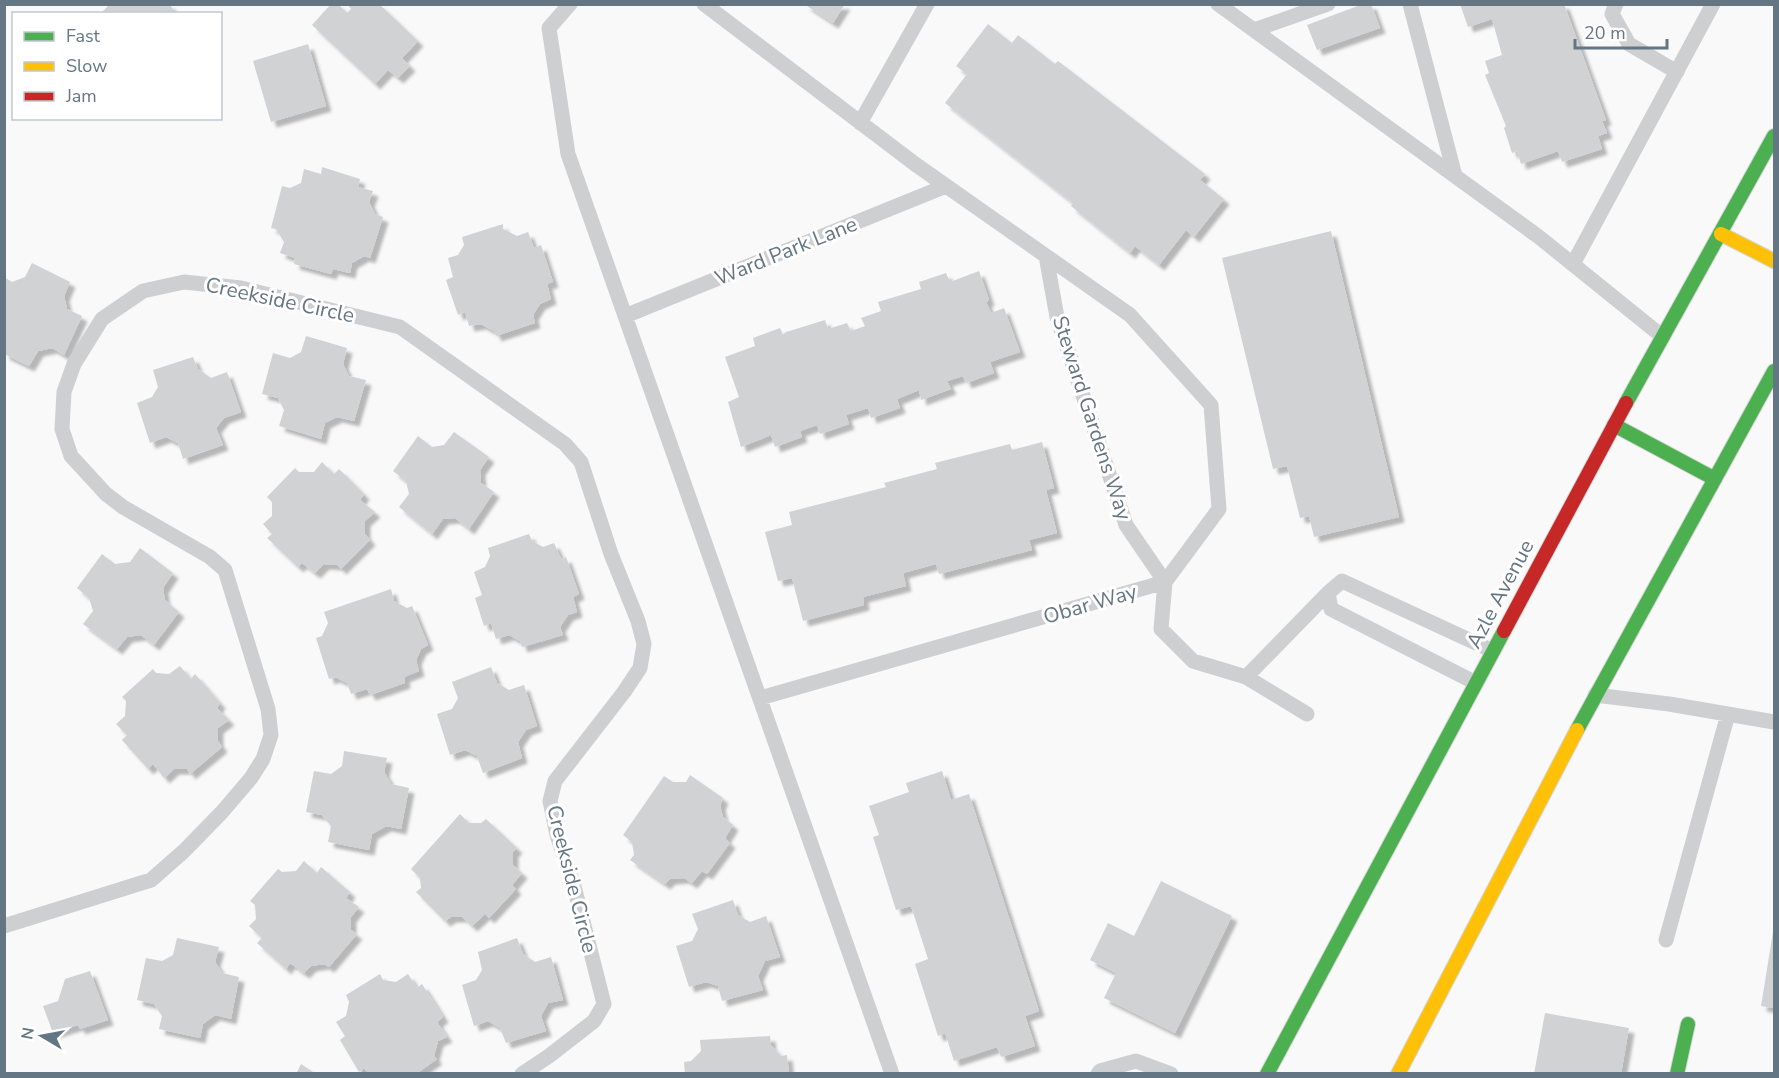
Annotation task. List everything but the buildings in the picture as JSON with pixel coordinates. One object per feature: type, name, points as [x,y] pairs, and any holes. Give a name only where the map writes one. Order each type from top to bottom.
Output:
[{"type":"main road","name":"Azle Avenue","points":[[1267,1074],[1614,425],[1774,136]]},
{"type":"main road","points":[[1721,234],[1774,261]]},
{"type":"main road","points":[[1398,1074],[1595,695],[1774,370]]},
{"type":"main road","points":[[1614,425],[1714,479]]},
{"type":"main road","points":[[1677,1074],[1688,1024]]},
{"type":"lane","points":[[570,4],[549,28],[568,154],[892,1074]]},
{"type":"lane","points":[[704,4],[946,186],[1130,315],[1211,405],[1219,509],[1165,582]]},
{"type":"lane","points":[[860,123],[927,4]]},
{"type":"lane","points":[[1218,4],[1573,264],[1663,337]]},
{"type":"lane","points":[[1254,30],[1328,4]]},
{"type":"lane","points":[[1410,4],[1455,176]]},
{"type":"lane","points":[[1573,264],[1713,4]]},
{"type":"lane","points":[[1612,8],[1629,44],[1677,72]]},
{"type":"lane","name":"Ward Park Lane","points":[[625,316],[946,186]]},
{"type":"lane","name":"Steward Gardens Way","points":[[1046,256],[1057,317],[1126,525],[1165,582]]},
{"type":"lane","name":"Creekside Circle","points":[[4,926],[151,880],[184,851],[251,778],[263,759],[271,735],[268,709],[225,570],[210,557],[123,507],[106,494],[70,456],[62,429],[64,392],[74,364],[102,319],[143,291],[184,282],[241,288],[400,327],[565,444],[581,462],[611,554],[638,621],[644,644],[640,668],[555,781],[550,801],[557,836],[574,886],[604,1004],[594,1021],[522,1074]]},
{"type":"lane","points":[[1246,677],[1342,581],[1493,651]]},
{"type":"lane","name":"Obar Way","points":[[760,698],[1165,582],[1161,629],[1193,661],[1246,677],[1307,714]]},
{"type":"lane","points":[[1328,593],[1331,609],[1476,682]]},
{"type":"lane","points":[[1595,695],[1669,704],[1774,722]]},
{"type":"lane","points":[[1666,940],[1728,714]]},
{"type":"lane","points":[[1098,1074],[1100,1071],[1136,1061],[1172,1074]]},
{"type":"traffic: fast","points":[[1626,403],[1774,136]]},
{"type":"traffic: fast","points":[[1577,730],[1774,371]]},
{"type":"traffic: fast","points":[[1614,425],[1715,479]]},
{"type":"traffic: fast","points":[[1267,1074],[1504,631]]},
{"type":"traffic: fast","points":[[1677,1074],[1688,1024]]},
{"type":"traffic: slow","points":[[1721,234],[1774,261]]},
{"type":"traffic: slow","points":[[1398,1074],[1577,730]]},
{"type":"traffic: jam","points":[[1504,631],[1626,403]]}]
